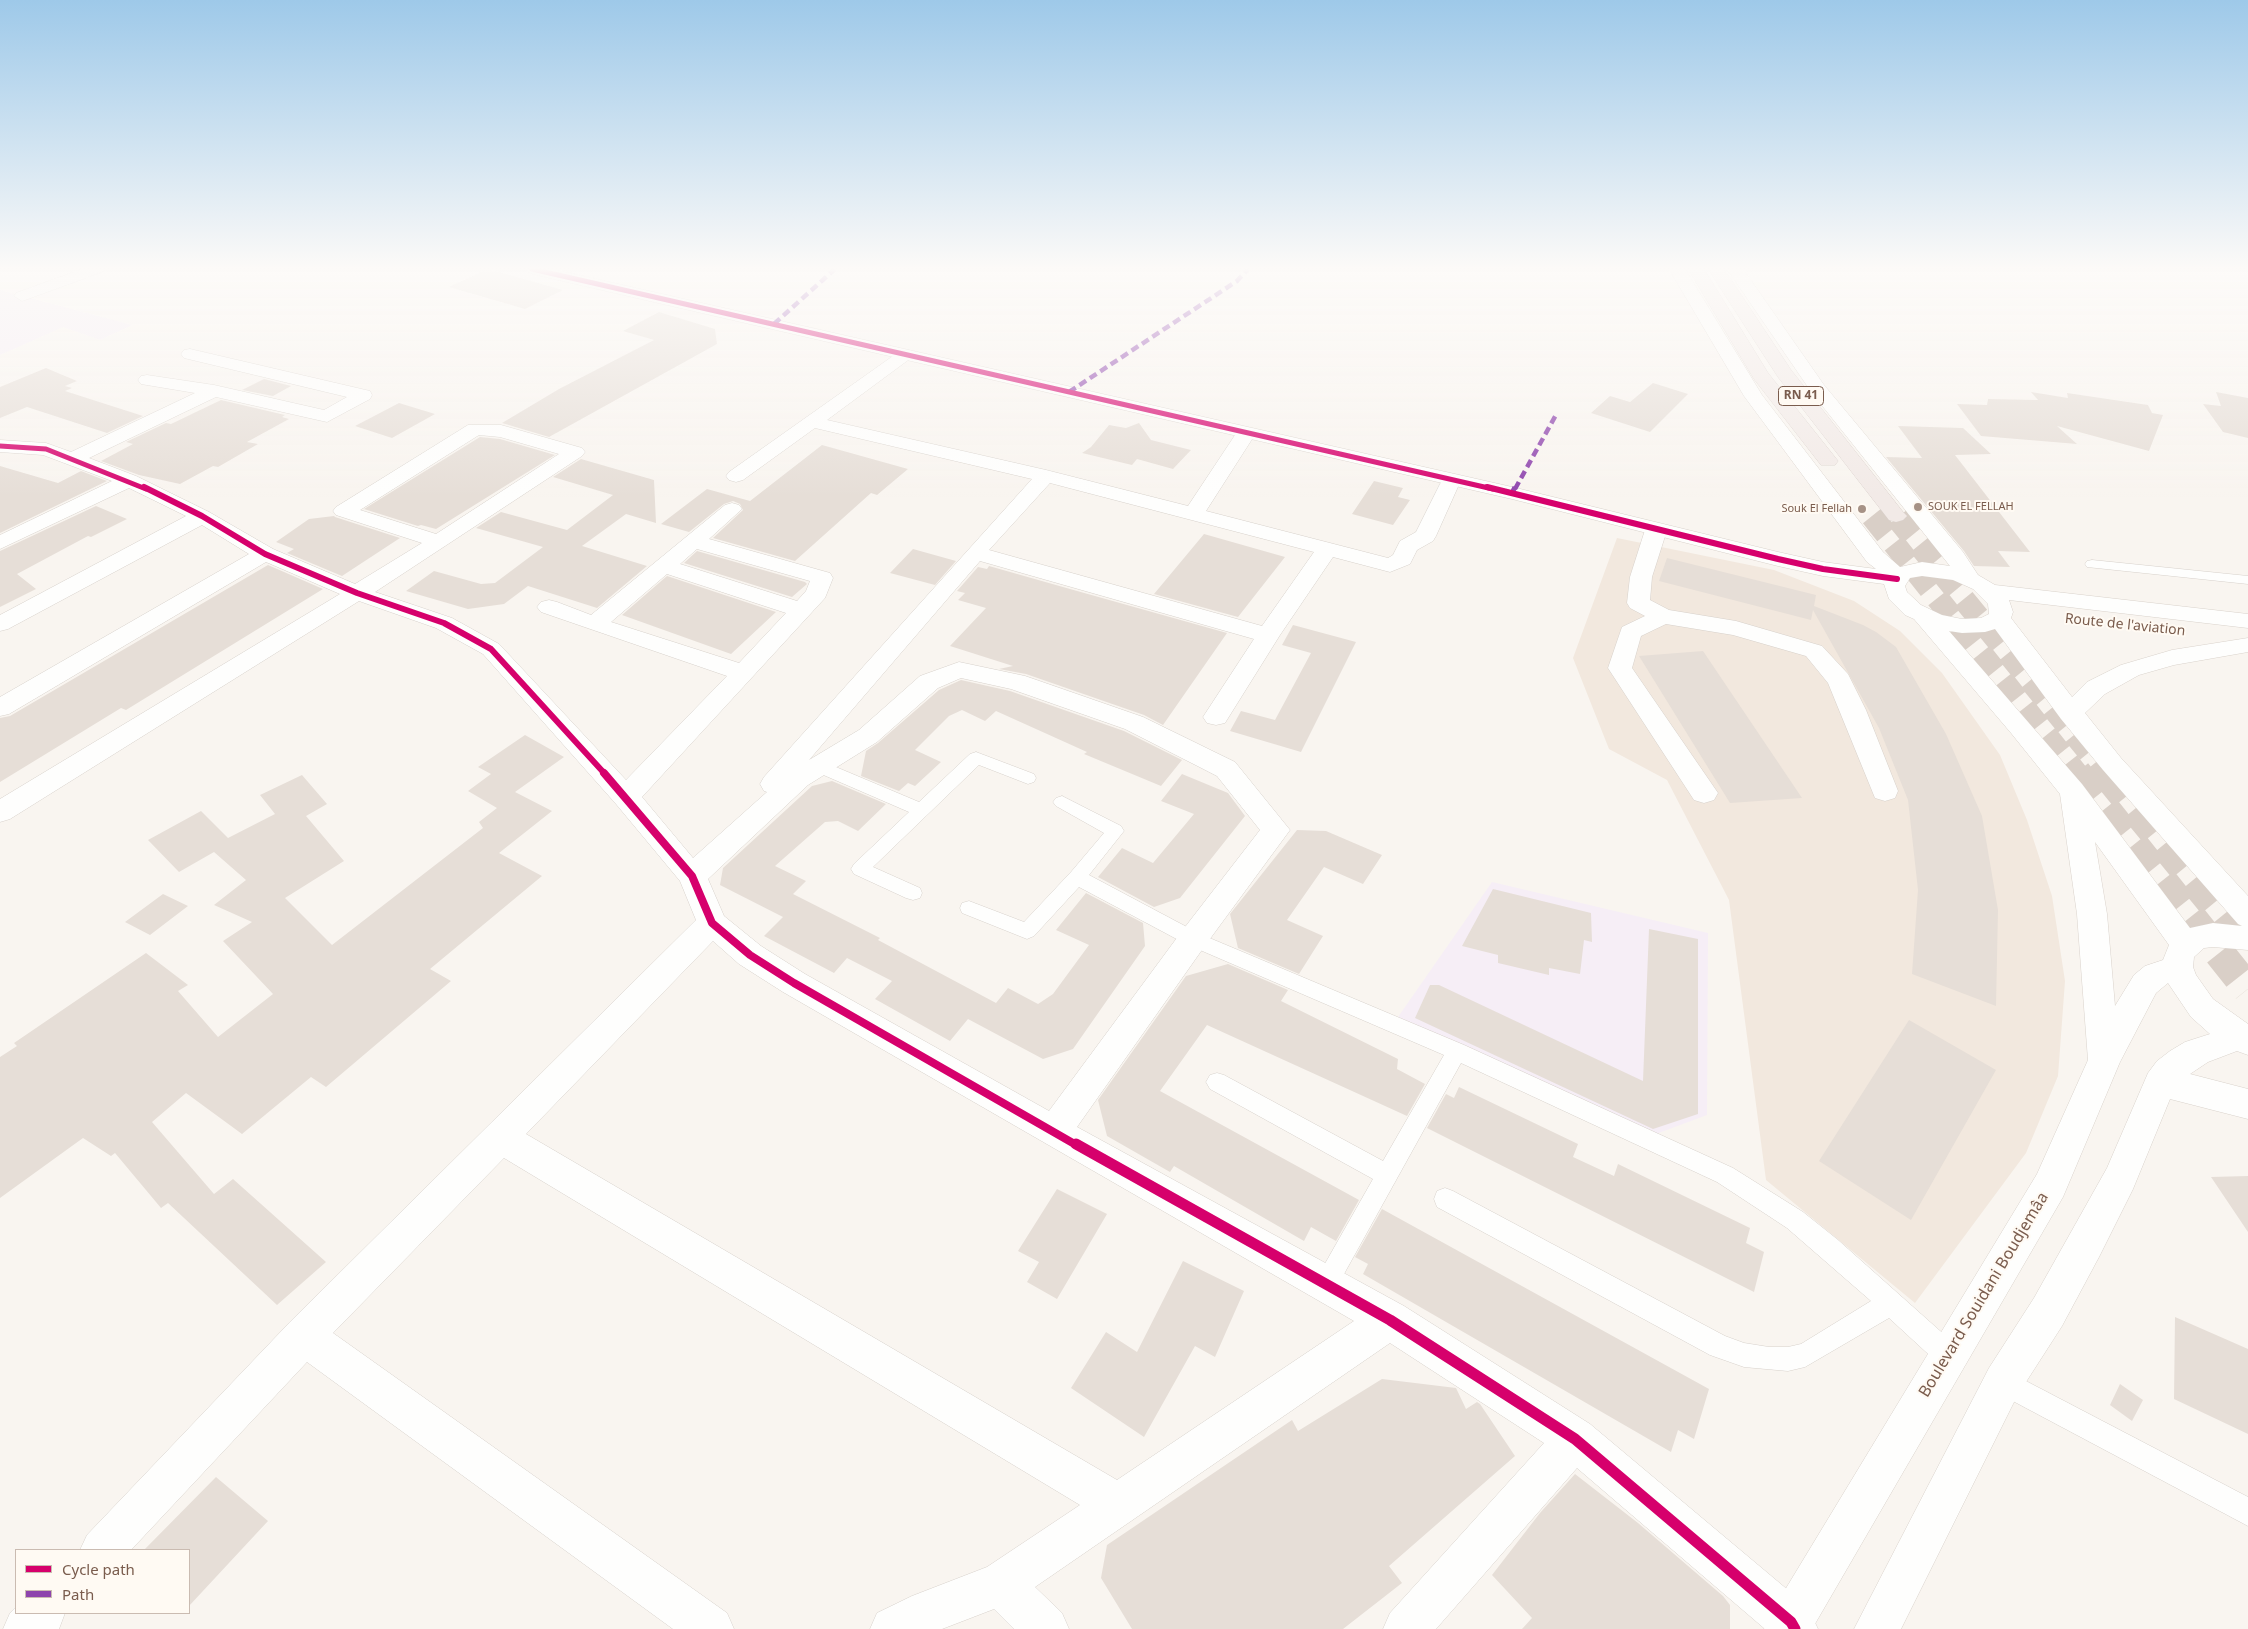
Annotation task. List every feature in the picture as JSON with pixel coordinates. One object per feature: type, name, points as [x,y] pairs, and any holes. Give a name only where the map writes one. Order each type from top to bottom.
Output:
[{"type":"highway","name":"RN 41","points":[[1742,345],[1760,375],[1838,474]]},
{"type":"highway","name":"RN 41","points":[[1766,345],[1784,373],[1896,516]]},
{"type":"street","points":[[863,345],[1246,432],[1823,569],[1897,578],[1911,570],[1922,569],[1945,571],[1970,579],[1990,591],[1999,602],[2000,615],[2070,713],[2160,819],[2248,916]]},
{"type":"street","points":[[1722,345],[1772,423],[1875,557],[1897,578]]},
{"type":"street","points":[[1788,345],[1818,389],[1956,556],[1970,579]]},
{"type":"street","points":[[147,380],[214,391],[327,416],[363,395],[190,354]]},
{"type":"street","points":[[736,476],[906,355]]},
{"type":"street","points":[[74,458],[214,391]]},
{"type":"street","points":[[812,422],[1046,476],[1390,564],[1402,559],[1408,546],[1425,536],[1451,480]]},
{"type":"street","points":[[0,812],[439,542],[575,452],[500,431],[475,429],[343,511],[439,542]]},
{"type":"street","points":[[1194,514],[1246,432]]},
{"type":"street","points":[[3,447],[46,449],[128,480],[202,516],[265,554],[357,593],[444,623],[491,649],[626,797],[692,876],[712,923],[750,955],[794,983],[1054,1132],[1390,1320],[1575,1439],[1791,1627]]},
{"type":"street","points":[[692,876],[975,553],[1046,476]]},
{"type":"street","points":[[0,543],[128,480]]},
{"type":"street","points":[[594,624],[732,509]]},
{"type":"street","points":[[0,624],[202,516]]},
{"type":"street","points":[[1656,530],[1641,577],[1638,603],[1663,616],[1736,628],[1814,651],[1839,680],[1885,791]]},
{"type":"street","points":[[626,797],[817,593],[822,578],[694,542]]},
{"type":"street","points":[[1216,717],[1268,635],[1327,549]]},
{"type":"street","points":[[975,553],[1268,635]]},
{"type":"street","points":[[0,708],[265,554]]},
{"type":"street","points":[[1778,559],[1851,582],[1949,624],[1974,627],[1985,625],[2000,615]]},
{"type":"street","points":[[664,566],[800,610]]},
{"type":"street","points":[[1897,578],[1894,586],[1897,594],[1914,609],[1977,676],[2072,791],[2182,956],[2182,980],[2202,1008],[2242,1038]]},
{"type":"street","points":[[1990,591],[2248,621]]},
{"type":"street","points":[[549,607],[594,624],[744,673]]},
{"type":"street","name":"Route de l'aviation","points":[[2000,615],[2248,637]]},
{"type":"street","points":[[1663,616],[1630,632],[1620,668],[1704,793]]},
{"type":"street","points":[[2070,713],[2096,688],[2130,670],[2172,658],[2248,646]]},
{"type":"street","points":[[692,876],[799,778],[868,736],[929,682],[959,670],[1016,682],[1134,723],[1226,769],[1276,830],[1194,939],[1054,1132]]},
{"type":"street","points":[[2072,791],[2092,914],[2104,1060]]},
{"type":"street","points":[[103,1549],[304,1336],[712,923]]},
{"type":"street","name":"Boulevard Souidani Boudjemâa","points":[[1791,1627],[1948,1355],[2024,1232],[2050,1185],[2104,1060],[2137,995],[2145,984],[2182,956],[2197,938],[2213,934],[2248,938]]},
{"type":"street","points":[[1877,1629],[2003,1382],[2048,1312],[2121,1177],[2160,1083],[2169,1071],[2197,1052],[2242,1038]]},
{"type":"street","points":[[2160,1083],[2188,1088],[2248,1104]]},
{"type":"street","points":[[500,1138],[1120,1505]]},
{"type":"street","points":[[893,1629],[928,1612],[1001,1584],[1390,1320]]},
{"type":"street","points":[[304,1336],[711,1629]]},
{"type":"street","points":[[1406,1629],[1575,1439]]},
{"type":"street","points":[[1001,1584],[1046,1629]]},
{"type":"lane","points":[[2092,564],[2248,580]]},
{"type":"lane","points":[[913,893],[860,869],[976,758],[1028,778]]},
{"type":"lane","points":[[818,766],[921,810]]},
{"type":"lane","points":[[969,908],[1027,932],[1077,877],[1115,831],[1062,802]]},
{"type":"lane","points":[[1077,877],[1194,939],[1457,1051],[1733,1180],[1795,1220],[1830,1248],[1948,1355]]},
{"type":"lane","points":[[1326,1284],[1457,1051]]},
{"type":"lane","points":[[1217,1082],[1387,1176]]},
{"type":"lane","points":[[1445,1199],[1719,1346],[1744,1355],[1769,1359],[1788,1359],[1806,1355],[1891,1303]]},
{"type":"lane","points":[[2003,1382],[2248,1512]]},
{"type":"shaded area","points":[[0,345],[22,345],[0,355]]},
{"type":"shaded area","points":[[1617,538],[1774,570],[1854,601],[1900,631],[1942,673],[2000,755],[2027,820],[2052,896],[2065,981],[2058,1076],[2026,1153],[1915,1303],[1766,1180],[1729,900],[1667,780],[1609,749],[1573,658]]},
{"type":"shaded area","points":[[1492,882],[1708,933],[1707,1115],[1656,1134],[1398,1017]]},
{"type":"building","points":[[644,345],[715,345],[549,437],[502,423],[559,389]]},
{"type":"building","points":[[46,368],[77,381],[65,386],[72,388],[65,391],[143,416],[107,433],[27,407],[0,418],[0,387]]},
{"type":"building","points":[[264,379],[291,386],[273,396],[242,390]]},
{"type":"building","points":[[1653,383],[1688,394],[1650,432],[1591,413],[1610,396],[1630,402]]},
{"type":"building","points":[[2031,392],[2068,398],[2067,393],[2148,405],[2152,413],[2163,415],[2149,451],[2057,426],[2077,444],[1981,436],[1957,404],[1987,405],[1988,399],[2038,400]]},
{"type":"building","points":[[2216,392],[2248,398],[2248,438],[2223,432],[2203,404],[2221,406]]},
{"type":"building","points":[[221,400],[285,415],[282,417],[289,419],[247,442],[258,444],[218,467],[213,466],[180,484],[139,475],[101,461],[133,444],[126,442],[166,423],[171,424]]},
{"type":"building","points":[[399,403],[435,414],[392,438],[355,426]]},
{"type":"building","points":[[1139,423],[1151,440],[1191,450],[1173,469],[1137,459],[1132,465],[1082,453],[1091,447],[1109,425],[1126,428]]},
{"type":"building","points":[[1898,426],[1963,428],[1991,454],[1955,455],[2030,552],[1998,551],[2010,567],[1974,566],[1964,551],[1886,457],[1922,458]]},
{"type":"building","points":[[480,437],[500,439],[555,455],[436,529],[418,526],[364,509]]},
{"type":"building","points":[[822,445],[908,469],[877,495],[871,493],[795,561],[713,538],[743,510],[740,504],[733,501],[724,504],[689,532],[661,524],[707,489],[750,501]]},
{"type":"building","points":[[581,459],[654,480],[656,523],[626,514],[582,546],[647,566],[597,608],[528,586],[504,604],[468,609],[406,591],[434,571],[481,584],[495,583],[543,547],[476,528],[501,512],[567,530],[613,495],[553,477]]},
{"type":"building","points":[[0,466],[58,483],[81,471],[107,481],[0,533]]},
{"type":"building","points":[[1374,481],[1403,488],[1398,497],[1410,500],[1393,525],[1352,514]]},
{"type":"building","points":[[96,506],[127,519],[91,537],[88,536],[17,574],[36,589],[0,607],[0,551]]},
{"type":"building","points":[[334,516],[400,538],[342,576],[287,553],[294,549],[276,542],[309,519]]},
{"type":"building","points":[[1204,534],[1285,557],[1238,617],[1154,594]]},
{"type":"building","points":[[913,549],[956,561],[935,585],[890,573]]},
{"type":"building","points":[[697,551],[807,584],[792,597],[684,563]]},
{"type":"building","points":[[1667,558],[1816,595],[1814,606],[1863,625],[1896,647],[1946,734],[1982,816],[1998,910],[1996,1006],[1912,974],[1918,890],[1908,800],[1879,728],[1813,610],[1811,620],[1659,581]]},
{"type":"building","points":[[268,565],[323,589],[126,710],[121,708],[0,782],[0,718],[10,716]]},
{"type":"building","points":[[989,566],[1227,633],[1163,725],[1144,715],[1026,674],[999,669],[1013,666],[950,646],[986,608],[958,600],[965,593],[957,591],[978,567],[987,569]]},
{"type":"building","points":[[667,576],[776,612],[731,654],[622,615]]},
{"type":"building","points":[[1293,625],[1356,642],[1301,752],[1230,731],[1241,711],[1275,720],[1311,653],[1282,645]]},
{"type":"building","points":[[1703,651],[1802,798],[1730,803],[1639,656]]},
{"type":"building","points":[[961,680],[1010,691],[1124,731],[1182,760],[1161,786],[1084,754],[1087,752],[996,711],[985,721],[962,710],[949,716],[915,750],[941,762],[915,786],[908,783],[899,791],[861,776],[866,751],[878,743],[939,690]]},
{"type":"building","points":[[525,735],[564,757],[515,792],[552,811],[499,853],[542,876],[430,969],[451,981],[326,1087],[311,1077],[242,1134],[186,1093],[152,1122],[214,1194],[233,1179],[326,1262],[277,1305],[168,1203],[161,1208],[115,1153],[111,1156],[83,1138],[0,1198],[0,1057],[17,1046],[14,1043],[146,953],[188,985],[178,991],[218,1037],[273,994],[223,941],[252,922],[214,905],[246,880],[214,852],[179,872],[148,840],[201,811],[228,838],[275,814],[260,795],[302,775],[327,804],[306,816],[344,861],[285,898],[332,945],[483,828],[479,822],[497,808],[468,791],[491,774],[478,767]]},
{"type":"building","points":[[1182,774],[1228,793],[1245,816],[1180,898],[1154,907],[1098,877],[1122,848],[1153,863],[1194,814],[1161,801]]},
{"type":"building","points":[[832,781],[886,804],[858,831],[838,821],[825,822],[775,866],[806,881],[793,894],[880,938],[878,940],[996,1003],[1008,988],[1038,1004],[1053,994],[1089,945],[1056,930],[1086,893],[1143,923],[1145,946],[1073,1049],[1043,1059],[968,1019],[950,1041],[875,999],[892,981],[847,958],[834,973],[764,936],[783,917],[720,885],[723,868],[812,786]]},
{"type":"building","points":[[1297,830],[1326,831],[1382,855],[1363,884],[1324,867],[1287,920],[1323,936],[1299,974],[1238,948],[1230,914]]},
{"type":"building","points":[[1493,889],[1591,913],[1592,942],[1584,940],[1580,974],[1549,968],[1549,975],[1498,963],[1498,955],[1462,946]]},
{"type":"building","points":[[163,894],[188,906],[150,935],[125,922]]},
{"type":"building","points":[[1649,929],[1698,939],[1698,1114],[1653,1129],[1415,1018],[1430,985],[1439,985],[1643,1081]]},
{"type":"building","points":[[1228,964],[1288,990],[1281,1001],[1398,1059],[1397,1069],[1425,1084],[1407,1116],[1207,1025],[1160,1091],[1359,1200],[1336,1241],[1311,1227],[1304,1241],[1174,1166],[1170,1172],[1107,1136],[1098,1100],[1186,976]]},
{"type":"building","points":[[1909,1020],[1996,1070],[1911,1220],[1819,1161]]},
{"type":"building","points":[[1459,1087],[1578,1144],[1573,1157],[1614,1176],[1618,1164],[1750,1228],[1746,1243],[1764,1252],[1754,1292],[1427,1128],[1446,1094],[1454,1098]]},
{"type":"building","points":[[2248,1176],[2248,1232],[2211,1177]]},
{"type":"building","points":[[1057,1189],[1107,1214],[1057,1299],[1027,1282],[1039,1262],[1018,1251]]},
{"type":"building","points":[[1382,1209],[1709,1389],[1694,1439],[1678,1430],[1671,1452],[1363,1274],[1368,1264],[1355,1257]]},
{"type":"building","points":[[1183,1261],[1244,1291],[1215,1357],[1195,1346],[1144,1437],[1071,1388],[1106,1332],[1137,1352]]},
{"type":"building","points":[[2175,1317],[2248,1349],[2248,1434],[2174,1399]]},
{"type":"building","points":[[1382,1379],[1456,1388],[1466,1409],[1477,1402],[1480,1404],[1515,1456],[1389,1566],[1402,1583],[1343,1629],[1132,1629],[1101,1578],[1107,1545],[1292,1420],[1298,1431]]},
{"type":"building","points":[[2120,1384],[2143,1400],[2132,1421],[2110,1405]]},
{"type":"building","points":[[1575,1474],[1638,1523],[1723,1596],[1730,1605],[1730,1629],[1522,1629],[1532,1618],[1492,1575],[1540,1513]]},
{"type":"building","points":[[216,1477],[268,1521],[190,1605],[190,1549],[145,1549]]},
{"type":"tunnel","points":[[1872,516],[2077,774]]},
{"type":"tunnel","points":[[1897,518],[2107,774]]},
{"type":"tunnel","points":[[2076,773],[2248,989]]},
{"type":"tunnel","points":[[2106,773],[2248,946]]},
{"type":"marked path","points":[[1069,392],[1140,345]]},
{"type":"marked path","points":[[1512,493],[1557,413]]},
{"type":"cycle path","points":[[865,345],[1512,493],[1778,559],[1823,569],[1897,579]]},
{"type":"cycle path","points":[[0,446],[46,449],[129,480],[202,516],[265,554],[357,593],[444,623],[491,649],[626,797],[692,876],[712,923],[750,955],[794,983],[1054,1132],[1390,1320],[1575,1439],[1791,1622],[1795,1629]]},
{"type":"place","name":"SOUK EL FELLAH","points":[[1918,507]]},
{"type":"place","name":"Souk El Fellah","points":[[1862,509]]}]
